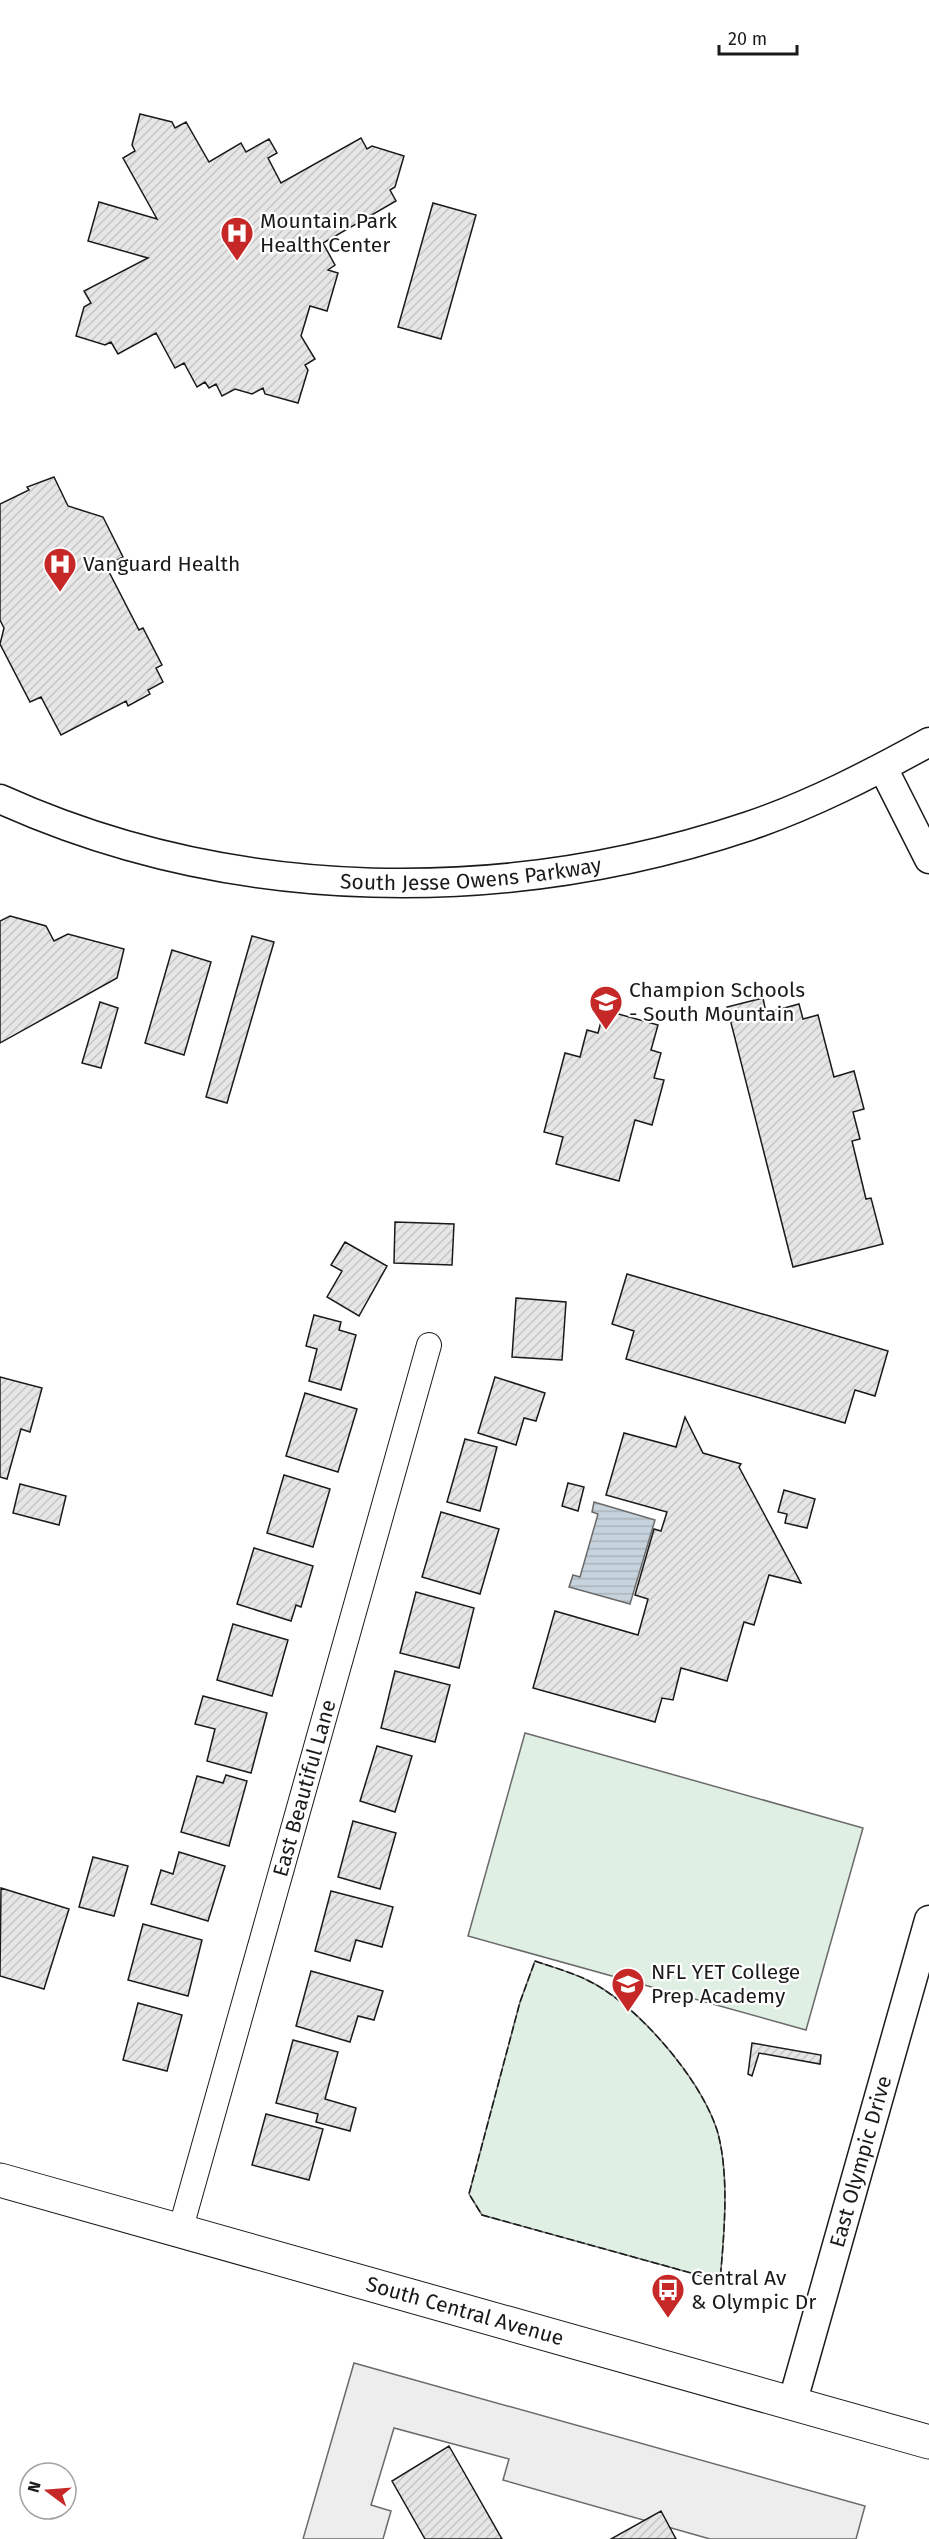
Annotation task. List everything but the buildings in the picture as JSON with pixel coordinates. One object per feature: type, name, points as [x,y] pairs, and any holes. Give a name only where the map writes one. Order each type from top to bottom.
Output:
[{"type":"main road","name":"South Central Avenue","points":[[0,2180],[929,2442]]},
{"type":"street","name":"South Jesse Owens Parkway","points":[[0,799],[92,835],[195,862],[261,873],[333,880],[451,883],[570,872],[675,848],[786,812],[883,768],[929,742]]},
{"type":"street","points":[[883,768],[929,859]]},
{"type":"street","name":"East Beautiful Lane","points":[[180,2231],[429,1345]]},
{"type":"street","name":"East Olympic Drive","points":[[792,2404],[929,1920]]},
{"type":"green space","points":[[525,1733],[863,1828],[806,2030],[468,1936]]},
{"type":"green space","points":[[535,1961],[587,1980],[626,2006],[664,2044],[697,2088],[717,2130],[724,2166],[725,2205],[720,2281],[482,2215],[469,2194],[520,2002]]},
{"type":"shaded area","points":[[594,1502],[655,1520],[630,1604],[569,1587],[573,1575],[580,1577],[598,1514],[592,1512]]},
{"type":"shaded area","points":[[354,2363],[865,2506],[856,2539],[710,2539],[503,2480],[509,2459],[394,2428],[371,2505],[391,2511],[383,2539],[303,2539]]},
{"type":"fence","points":[[535,1961],[587,1980],[626,2006],[664,2044],[697,2088],[717,2130],[724,2166],[725,2205],[720,2281],[482,2215],[469,2194],[520,2002],[535,1961]]},
{"type":"place","name":"Mountain Park Health Center","points":[[237,262]]},
{"type":"place","name":"Vanguard Health","points":[[60,593]]},
{"type":"place","name":"Champion Schools - South Mountain","points":[[606,1031]]},
{"type":"place","name":"NFL YET College Prep Academy","points":[[628,2013]]},
{"type":"place","name":"Central Av & Olympic Dr","points":[[668,2319]]}]
